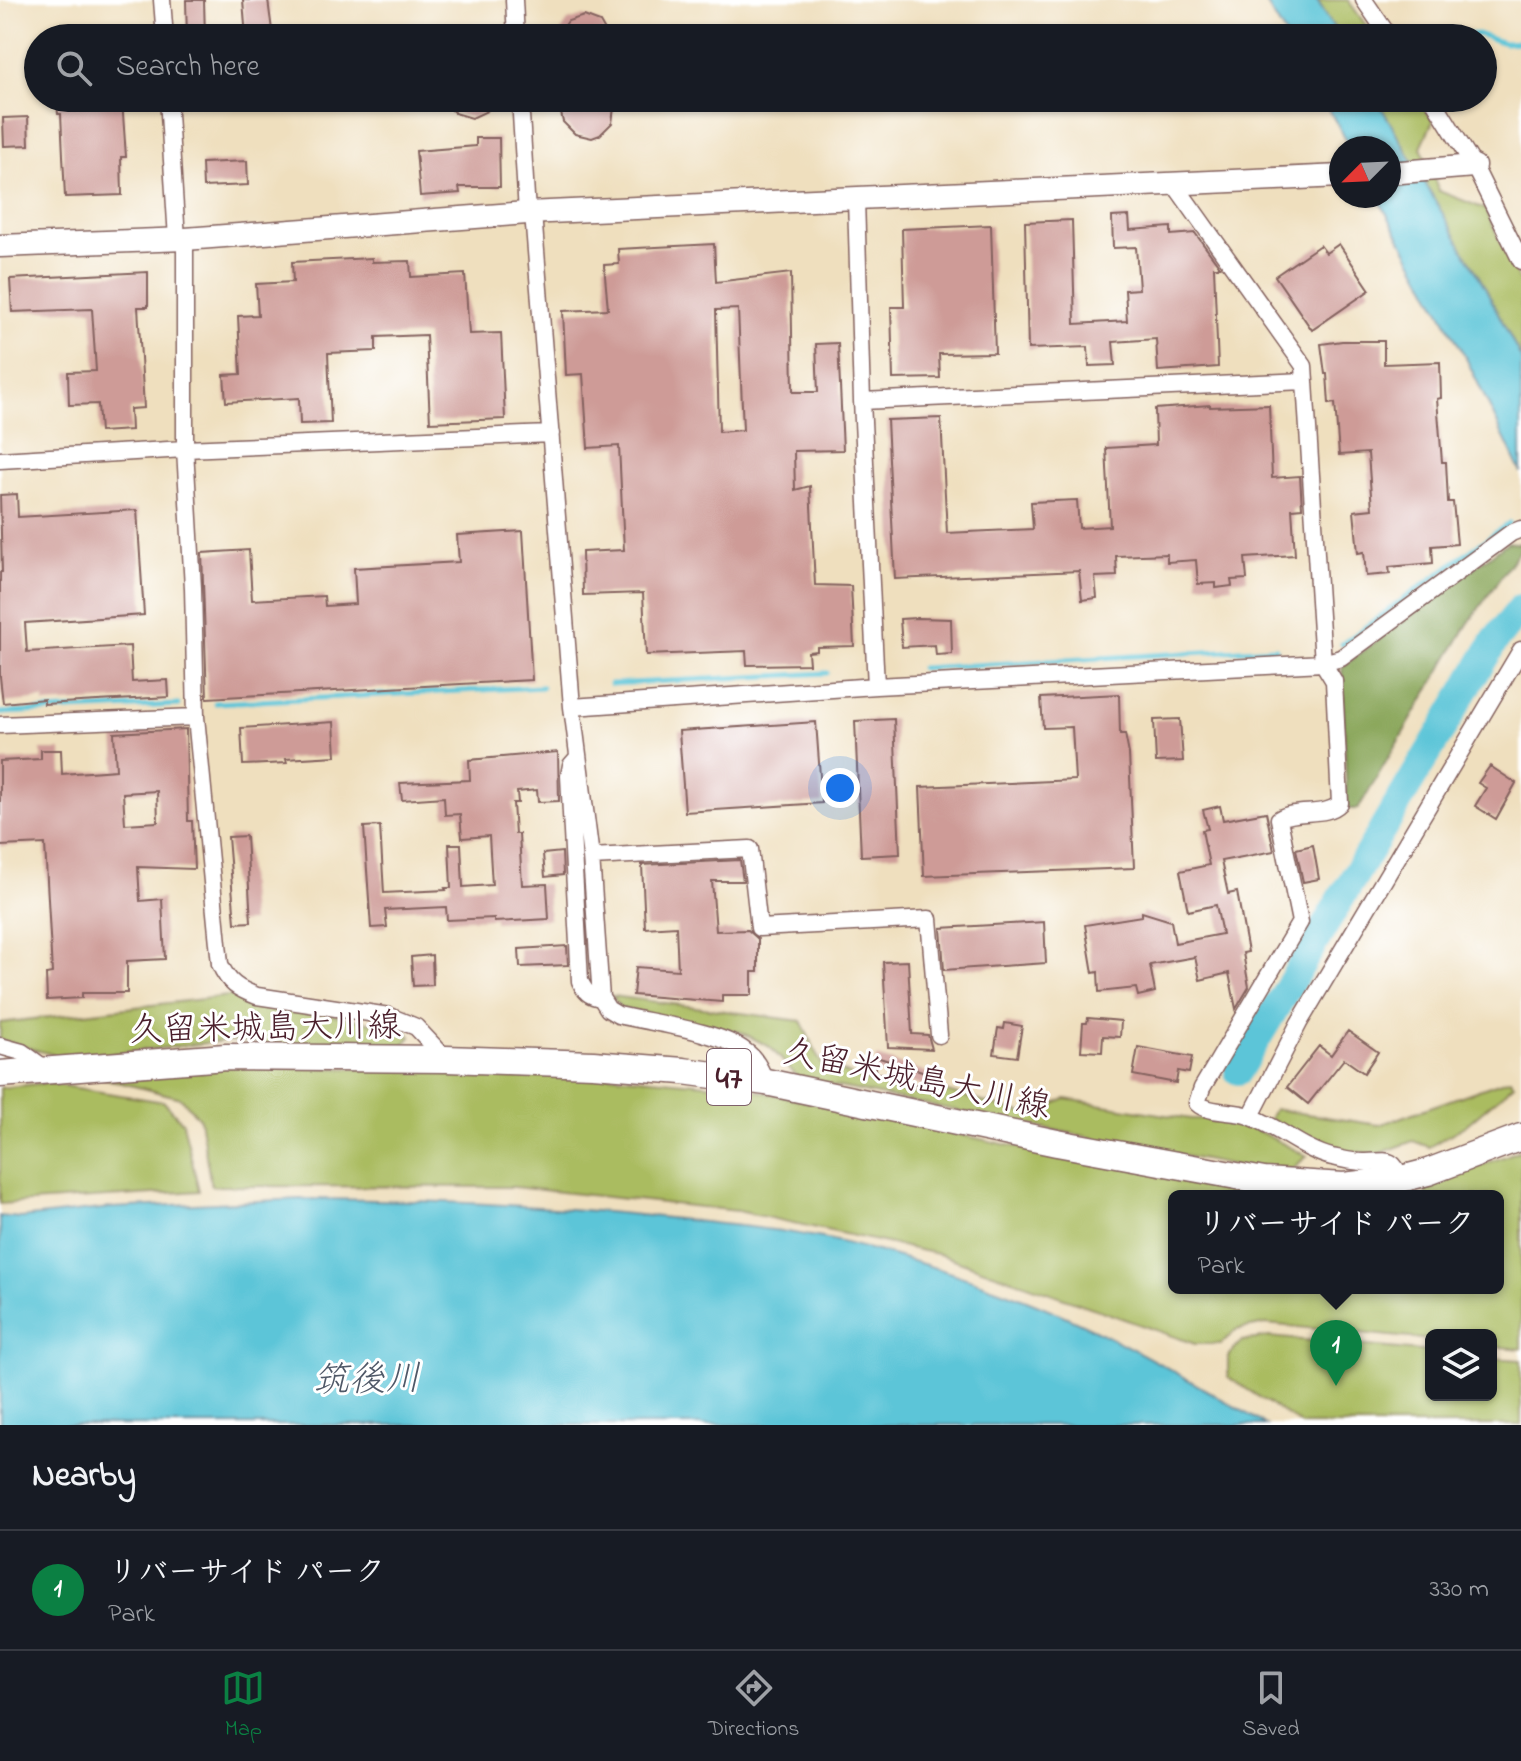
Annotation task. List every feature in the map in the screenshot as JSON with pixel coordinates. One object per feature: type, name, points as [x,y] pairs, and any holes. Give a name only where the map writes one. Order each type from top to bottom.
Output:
[{"type":"main road","name":"久留米城島大川線","points":[[0,1074],[226,1057],[446,1059],[593,1064],[683,1071],[766,1082],[1057,1143],[1264,1181],[1344,1186],[1401,1179],[1521,1137]]},
{"type":"street","points":[[162,0],[164,24]]},
{"type":"street","points":[[514,0],[515,24]]},
{"type":"street","points":[[1368,3],[1381,24]]},
{"type":"street","points":[[169,112],[181,239],[185,449],[196,717],[220,964],[225,978],[237,988],[257,996],[389,1016],[416,1027],[446,1059]]},
{"type":"street","points":[[521,112],[572,707],[591,857],[601,998],[608,1009],[618,1015],[722,1039],[745,1051],[758,1064],[766,1082]]},
{"type":"street","points":[[1441,112],[1474,166],[1521,261]]},
{"type":"street","points":[[1401,172],[1474,166]]},
{"type":"street","points":[[0,246],[181,239],[530,213],[1329,177]]},
{"type":"street","points":[[1175,185],[1304,366],[1323,663],[1334,681],[1340,803],[1334,809],[1287,814],[1279,819],[1300,922],[1202,1088],[1197,1103],[1202,1108],[1251,1116],[1328,1156],[1363,1162],[1391,1162],[1397,1166],[1401,1179]]},
{"type":"street","points":[[856,199],[876,686]]},
{"type":"street","points":[[862,401],[1304,381]]},
{"type":"street","points":[[0,460],[551,434]]},
{"type":"street","points":[[572,707],[876,686],[1323,663],[1341,658],[1521,529]]},
{"type":"street","points":[[1251,1116],[1299,1023],[1521,650]]},
{"type":"street","points":[[0,725],[196,717]]},
{"type":"street","points":[[578,757],[571,765],[569,776],[580,981],[585,991],[601,998]]},
{"type":"street","points":[[591,857],[750,849],[759,928],[929,919],[939,1035]]},
{"type":"street","points":[[0,1046],[22,1052],[47,1070]]},
{"type":"green space","points":[[1317,0],[1348,0],[1365,24],[1332,24]]},
{"type":"green space","points":[[1384,112],[1427,112],[1433,121],[1421,147],[1439,191],[1485,209],[1521,285],[1521,359],[1485,287],[1401,141],[1401,136],[1398,136]]},
{"type":"green space","points":[[1508,542],[1521,544],[1521,548],[1468,624],[1358,809],[1347,809],[1342,667]]},
{"type":"green space","points":[[237,995],[406,1030],[411,1037],[398,1051],[224,1041],[69,1059],[0,1040],[0,1023]]},
{"type":"green space","points":[[612,996],[801,1021],[821,1063],[900,1091],[931,1094],[944,1091],[1029,1115],[1066,1099],[1191,1119],[1235,1119],[1307,1156],[1291,1170],[1264,1172],[799,1079],[770,1047],[741,1032],[620,1008]]},
{"type":"green space","points":[[233,1066],[595,1074],[740,1087],[1058,1156],[1271,1190],[1168,1190],[1168,1294],[1504,1294],[1504,1190],[1426,1190],[1425,1187],[1521,1150],[1521,1349],[1497,1347],[1497,1329],[1425,1329],[1425,1339],[1266,1324],[1236,1330],[1221,1344],[1195,1344],[942,1255],[738,1211],[514,1187],[211,1186],[200,1119],[181,1098],[102,1078]]},
{"type":"green space","points":[[1510,1079],[1514,1084],[1466,1125],[1429,1147],[1413,1141],[1378,1154],[1333,1150],[1269,1119],[1274,1109],[1379,1125]]},
{"type":"green space","points":[[45,1083],[164,1102],[183,1123],[199,1191],[0,1204],[0,1088]]},
{"type":"green space","points":[[1269,1337],[1425,1351],[1425,1401],[1497,1401],[1497,1358],[1521,1360],[1521,1425],[1302,1425],[1228,1377],[1228,1356],[1242,1341]]},
{"type":"water","points":[[1264,0],[1317,0],[1332,24],[1279,24]]},
{"type":"water","points":[[1330,112],[1384,112],[1398,136],[1344,136]]},
{"type":"water","points":[[1401,141],[1485,287],[1521,359],[1521,473],[1466,358],[1384,208],[1401,208]]},
{"type":"water","name":"筑後川","points":[[302,1199],[548,1207],[771,1230],[845,1243],[948,1272],[1042,1306],[1140,1353],[1266,1425],[0,1425],[0,1216],[21,1218],[110,1208]]},
{"type":"building","points":[[186,0],[204,0],[205,24],[187,24]]},
{"type":"building","points":[[243,0],[268,0],[271,24],[245,24]]},
{"type":"building","points":[[584,16],[601,24],[566,24]]},
{"type":"building","points":[[123,112],[126,157],[121,157],[122,195],[65,197],[61,114],[58,114]]},
{"type":"building","points":[[454,112],[485,112],[472,118]]},
{"type":"building","points":[[613,112],[612,123],[592,138],[575,134],[563,122],[561,113]]},
{"type":"building","points":[[28,117],[29,145],[4,146],[3,118]]},
{"type":"building","points":[[476,138],[499,138],[500,187],[459,187],[460,193],[420,196],[416,151],[476,146]]},
{"type":"building","points":[[247,161],[248,185],[203,187],[202,163]]},
{"type":"building","points":[[1129,216],[1130,230],[1171,227],[1171,235],[1195,233],[1220,267],[1214,267],[1218,367],[1158,371],[1156,339],[1113,342],[1115,365],[1089,366],[1088,347],[1028,349],[1025,222],[1072,220],[1075,324],[1127,321],[1125,290],[1139,289],[1136,247],[1113,248],[1112,217]]},
{"type":"building","points":[[991,225],[995,353],[939,354],[940,378],[893,379],[891,307],[904,307],[902,229]]},
{"type":"building","points":[[714,244],[716,282],[791,273],[793,392],[818,392],[816,344],[838,343],[843,450],[794,451],[795,490],[810,486],[815,585],[851,586],[854,646],[817,647],[817,651],[808,652],[809,664],[747,665],[746,651],[646,655],[643,593],[583,595],[582,552],[624,550],[619,446],[588,448],[583,374],[566,375],[563,311],[608,309],[604,265],[619,264],[618,249]],"holes":[[[738,309],[743,430],[719,432],[716,310]]]},
{"type":"building","points":[[1339,244],[1370,290],[1312,330],[1275,276],[1320,245],[1326,253]]},
{"type":"building","points":[[372,258],[372,262],[410,261],[411,277],[465,274],[469,334],[501,333],[505,419],[430,422],[426,335],[376,337],[376,351],[328,353],[331,423],[300,424],[299,398],[226,402],[224,375],[241,374],[238,316],[258,315],[256,284],[293,282],[292,262]]},
{"type":"building","points":[[148,272],[148,307],[138,307],[144,408],[130,409],[131,430],[100,432],[98,404],[69,405],[68,372],[96,371],[92,309],[12,312],[10,279]]},
{"type":"building","points":[[1384,341],[1384,364],[1440,362],[1441,398],[1437,399],[1442,462],[1446,462],[1448,502],[1453,502],[1457,544],[1432,546],[1433,563],[1389,567],[1390,574],[1366,576],[1364,552],[1358,553],[1354,511],[1372,509],[1368,453],[1339,455],[1335,403],[1329,404],[1321,344]]},
{"type":"building","points":[[1269,405],[1272,478],[1300,476],[1302,508],[1292,509],[1295,555],[1245,558],[1247,579],[1231,580],[1232,586],[1216,588],[1216,583],[1198,584],[1196,560],[1167,562],[1167,554],[1116,556],[1117,576],[1095,577],[1097,598],[1082,600],[1079,571],[895,579],[887,420],[941,418],[947,533],[1033,529],[1031,502],[1077,500],[1079,528],[1110,526],[1106,448],[1156,445],[1155,409]]},
{"type":"building","points":[[17,494],[18,517],[137,510],[144,615],[25,623],[27,652],[130,646],[132,682],[168,680],[169,697],[44,704],[44,699],[3,703],[0,677],[0,495]]},
{"type":"building","points":[[523,531],[532,680],[207,698],[202,553],[249,550],[252,600],[324,596],[325,606],[356,604],[354,568],[459,562],[457,535]]},
{"type":"building","points":[[900,619],[951,619],[952,654],[936,655],[935,645],[902,647]]},
{"type":"building","points":[[1119,694],[1120,734],[1125,734],[1129,754],[1134,868],[924,876],[920,787],[1075,780],[1072,727],[1043,728],[1041,698]]},
{"type":"building","points":[[894,719],[900,854],[861,856],[855,721]]},
{"type":"building","points":[[1180,719],[1183,761],[1156,762],[1154,720]]},
{"type":"building","points":[[334,722],[336,756],[243,765],[241,728]]},
{"type":"building","points":[[816,722],[822,803],[685,812],[679,731]]},
{"type":"building","points":[[186,729],[188,821],[192,821],[194,869],[138,867],[140,901],[162,899],[165,959],[127,961],[127,993],[82,993],[82,998],[47,1000],[46,974],[52,973],[45,844],[0,846],[0,761],[41,759],[41,750],[61,750],[62,774],[116,770],[114,733]],"holes":[[[157,791],[158,822],[125,824],[123,793]]]},
{"type":"building","points":[[558,752],[559,801],[538,802],[537,790],[517,792],[518,803],[513,803],[515,834],[519,834],[522,885],[547,884],[549,919],[494,922],[494,918],[447,920],[446,907],[385,910],[387,927],[371,928],[364,827],[380,826],[384,893],[451,888],[449,844],[461,844],[463,887],[492,885],[489,836],[462,838],[460,814],[445,815],[444,797],[402,800],[400,783],[470,780],[469,760]]},
{"type":"building","points":[[1490,766],[1516,783],[1496,819],[1475,806],[1486,788],[1478,783]]},
{"type":"building","points":[[1220,806],[1223,820],[1266,812],[1274,851],[1221,861],[1228,894],[1237,892],[1248,952],[1243,953],[1249,987],[1236,1009],[1229,973],[1200,980],[1195,957],[1150,965],[1155,992],[1138,996],[1136,988],[1099,992],[1098,972],[1093,973],[1085,925],[1142,916],[1142,912],[1171,921],[1175,943],[1222,934],[1216,905],[1188,911],[1180,871],[1209,865],[1202,830],[1208,829],[1203,810]]},
{"type":"building","points":[[246,836],[251,922],[235,923],[228,837]]},
{"type":"building","points":[[1313,845],[1319,879],[1303,882],[1296,849]]},
{"type":"building","points":[[562,852],[563,875],[545,877],[543,854]]},
{"type":"building","points":[[740,860],[743,881],[712,881],[716,931],[748,930],[758,939],[758,972],[752,972],[752,995],[722,995],[722,1002],[633,995],[636,967],[678,970],[676,926],[645,928],[642,865]]},
{"type":"building","points":[[1044,922],[1046,963],[944,970],[941,928]]},
{"type":"building","points":[[567,946],[568,965],[520,967],[519,949]]},
{"type":"building","points":[[432,955],[433,985],[413,986],[411,957]]},
{"type":"building","points":[[908,961],[912,1034],[928,1035],[932,1049],[888,1047],[883,962]]},
{"type":"building","points":[[1088,1018],[1121,1021],[1120,1037],[1103,1036],[1102,1052],[1081,1051],[1083,1023],[1087,1023]]},
{"type":"building","points":[[1005,1023],[1022,1026],[1017,1057],[994,1054],[998,1028],[1004,1029]]},
{"type":"building","points":[[1348,1031],[1378,1052],[1364,1073],[1344,1059],[1308,1104],[1287,1087],[1319,1046],[1331,1055]]},
{"type":"building","points":[[1138,1047],[1192,1057],[1189,1073],[1178,1071],[1176,1083],[1133,1075]]},
{"type":"building","points":[[876,1057],[932,1074],[928,1088],[905,1081],[908,1074],[875,1073]]},
{"type":"waterway","points":[[1497,41],[1521,42]]},
{"type":"waterway","points":[[1342,644],[1509,523]]},
{"type":"waterway","points":[[1238,1071],[1496,639],[1521,608]]},
{"type":"waterway","points":[[921,668],[1276,648]]},
{"type":"waterway","points":[[611,684],[827,673]]},
{"type":"waterway","points":[[215,703],[542,687]]},
{"type":"waterway","points":[[0,713],[178,705]]},
{"type":"place","name":"リバーサイド パーク","points":[[1336,1386]]}]
